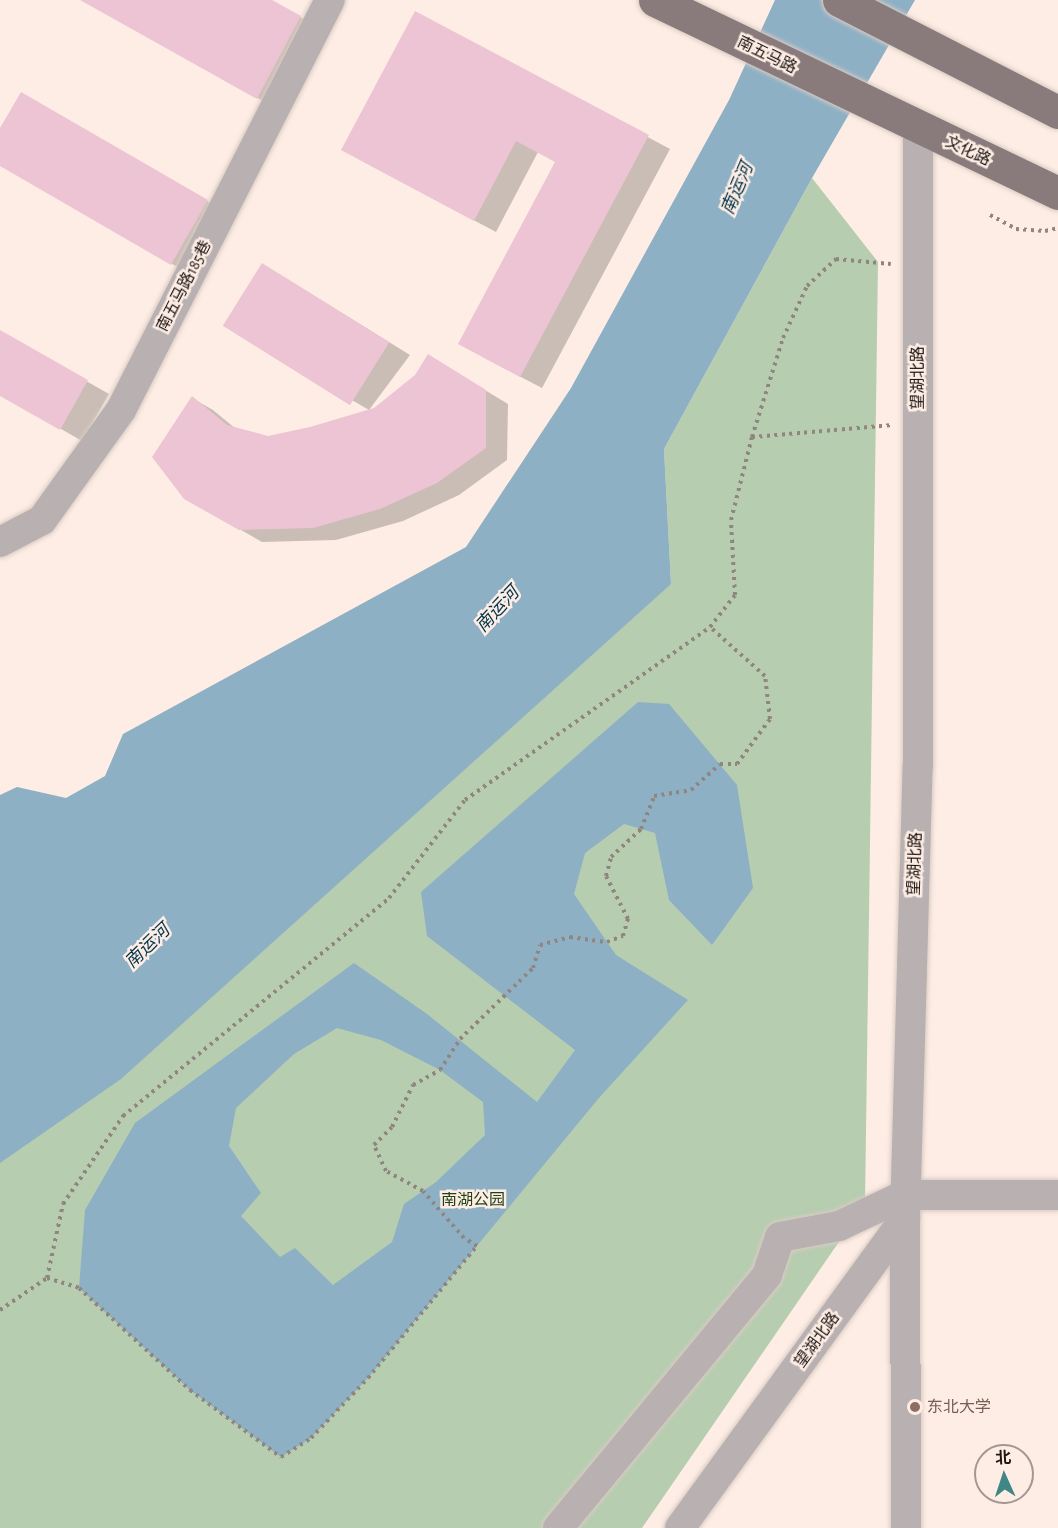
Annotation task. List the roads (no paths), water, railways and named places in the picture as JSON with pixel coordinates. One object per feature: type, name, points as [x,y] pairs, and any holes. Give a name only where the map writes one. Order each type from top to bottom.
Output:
[{"type":"main road","name":"南五马路","points":[[656,0],[878,109]]},
{"type":"main road","points":[[839,0],[1058,112]]},
{"type":"main road","name":"文化路","points":[[878,109],[1058,193]]},
{"type":"street","name":"南五马路185巷","points":[[0,542],[42,520],[121,410],[330,0]]},
{"type":"street","name":"望湖北路","points":[[680,1528],[905,1207],[918,765],[918,128]]},
{"type":"street","points":[[558,1528],[767,1275],[780,1237],[839,1226],[905,1207],[1058,1195]]},
{"type":"street","points":[[905,1207],[906,1528]]},
{"type":"water","name":"南运河","points":[[775,0],[915,0],[812,178],[664,449],[671,584],[121,1079],[0,1163],[0,795],[17,787],[66,798],[105,776],[123,734],[466,547],[571,388],[729,100]]},
{"type":"water","points":[[638,702],[669,704],[737,785],[753,888],[712,945],[669,900],[655,833],[624,824],[585,853],[574,894],[616,955],[688,1000],[598,1099],[368,1378],[311,1438],[281,1457],[190,1390],[79,1288],[85,1210],[135,1123],[354,963],[427,1014],[537,1102],[575,1050],[427,936],[421,892]],"holes":[[[337,1028],[381,1040],[440,1070],[483,1102],[485,1135],[436,1182],[404,1204],[392,1242],[333,1285],[295,1248],[280,1257],[241,1216],[261,1193],[229,1146],[236,1108],[294,1054]]]},
{"type":"place","name":"东北大学","points":[[915,1407]]},
{"type":"park label","name":"南湖公园","points":[[473,1200]]}]
